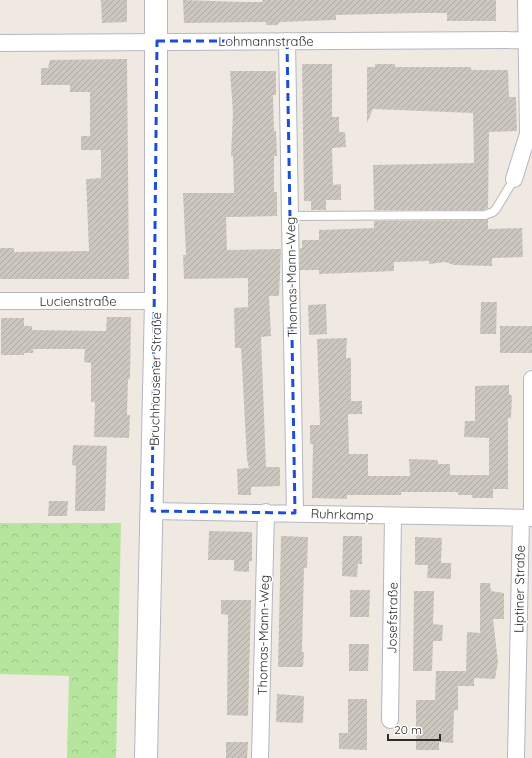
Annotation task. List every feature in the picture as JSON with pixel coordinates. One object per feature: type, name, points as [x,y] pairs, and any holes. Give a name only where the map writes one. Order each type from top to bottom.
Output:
[{"type":"street","name":"Bruchhausener Straße","points":[[146,758],[156,301],[156,0]]},
{"type":"street","points":[[514,179],[528,134],[529,40],[526,0]]},
{"type":"street","name":"Lohmannstraße","points":[[0,43],[529,40]]},
{"type":"street","name":"Thomas-Mann-Weg","points":[[287,41],[295,513]]},
{"type":"street","name":"Lucienstraße","points":[[0,301],[156,301]]},
{"type":"street","name":"Liptiner Straße","points":[[516,758],[525,661],[532,378]]},
{"type":"street","name":"Ruhrkamp","points":[[152,511],[528,518]]},
{"type":"street","name":"Thomas-Mann-Weg","points":[[260,758],[266,512]]},
{"type":"street","name":"Josefstraße","points":[[390,720],[393,516]]},
{"type":"lane","points":[[290,216],[485,215],[496,209],[514,179]]},
{"type":"highlighted area","points":[[157,41],[287,41],[295,513],[152,511]]},
{"type":"green space","points":[[0,523],[121,523],[116,758],[67,758],[69,676],[0,674]]},
{"type":"building","points":[[101,0],[127,0],[127,22],[102,23]]},
{"type":"building","points":[[183,0],[263,2],[262,0],[496,0],[496,21],[447,21],[447,13],[418,13],[336,15],[336,20],[280,22],[277,25],[266,25],[266,22],[184,23]]},
{"type":"building","points":[[127,59],[129,279],[0,279],[0,248],[14,248],[14,252],[89,251],[86,179],[101,178],[101,150],[81,150],[81,136],[90,136],[90,92],[70,92],[70,85],[41,85],[41,68],[48,68],[50,60]]},
{"type":"building","points":[[302,64],[332,64],[332,117],[339,117],[339,132],[345,132],[346,147],[332,148],[333,185],[341,184],[341,200],[326,200],[326,210],[311,210],[311,201],[304,201]]},
{"type":"building","points":[[375,64],[395,64],[395,67],[471,67],[471,70],[508,70],[509,97],[516,97],[517,131],[489,132],[488,208],[484,210],[374,210],[373,165],[474,163],[473,113],[373,109],[367,123],[367,67],[375,67]]},
{"type":"building","points":[[230,71],[276,71],[276,95],[273,95],[274,131],[276,131],[277,156],[274,156],[274,192],[277,192],[277,216],[226,217],[227,250],[281,249],[279,296],[269,296],[271,336],[261,337],[266,467],[280,467],[280,486],[251,487],[251,495],[238,495],[237,469],[249,468],[247,459],[241,348],[235,348],[234,308],[248,307],[248,278],[184,279],[183,255],[186,255],[183,193],[234,193],[233,156],[231,156],[233,113]]},
{"type":"building","points":[[488,220],[488,229],[522,228],[523,257],[492,258],[492,266],[454,265],[445,262],[429,264],[429,261],[394,262],[394,271],[319,274],[319,270],[300,270],[300,248],[302,248],[302,240],[319,240],[319,230],[374,228],[374,221]]},
{"type":"building","points":[[481,302],[497,302],[496,334],[480,334]]},
{"type":"building","points":[[326,304],[327,334],[309,335],[308,305]]},
{"type":"building","points":[[107,317],[131,317],[130,378],[128,380],[127,415],[130,415],[129,438],[94,437],[95,402],[91,402],[91,363],[84,362],[85,349],[33,349],[33,353],[24,353],[24,355],[1,355],[1,318],[24,318],[24,326],[32,326],[32,330],[106,331]]},
{"type":"building","points":[[500,326],[532,326],[532,353],[500,353]]},
{"type":"building","points":[[347,338],[346,358],[351,358],[351,401],[362,401],[362,414],[348,414],[349,454],[368,454],[368,476],[410,476],[409,459],[438,460],[438,464],[450,464],[450,475],[489,475],[489,438],[464,437],[465,421],[475,421],[475,386],[509,385],[509,394],[512,396],[511,418],[508,418],[508,489],[493,489],[493,498],[472,498],[472,495],[458,495],[458,492],[401,492],[401,495],[347,495],[347,499],[312,498],[313,444],[310,444],[310,425],[320,425],[317,339]]},
{"type":"building","points":[[73,445],[107,446],[105,511],[75,511],[76,466],[72,465]]},
{"type":"building","points":[[49,501],[68,501],[67,516],[48,516]]},
{"type":"building","points":[[209,531],[252,532],[252,561],[249,561],[249,572],[234,571],[234,560],[208,560]]},
{"type":"building","points":[[281,536],[308,537],[307,568],[304,568],[303,667],[278,667]]},
{"type":"building","points":[[343,536],[362,536],[362,564],[358,564],[357,577],[342,576]]},
{"type":"building","points":[[415,537],[442,538],[441,563],[451,563],[451,579],[427,578],[428,565],[415,565]]},
{"type":"building","points":[[480,583],[490,583],[491,591],[504,593],[504,619],[493,619],[498,662],[495,679],[474,678],[474,686],[458,686],[458,710],[454,710],[453,743],[439,742],[439,750],[416,750],[416,700],[435,700],[436,671],[466,671],[467,632],[480,633]]},
{"type":"building","points":[[350,590],[370,590],[369,617],[350,617]]},
{"type":"building","points":[[414,591],[434,591],[433,624],[443,625],[442,641],[433,641],[432,671],[413,671]]},
{"type":"building","points":[[221,600],[251,600],[248,716],[227,715],[228,615],[221,614]]},
{"type":"building","points":[[349,644],[369,644],[368,671],[349,671]]},
{"type":"building","points":[[277,694],[304,696],[303,723],[276,722]]},
{"type":"building","points":[[348,699],[367,699],[367,750],[339,749],[339,733],[348,733]]},
{"type":"building","points":[[226,742],[248,742],[247,758],[226,758]]}]
